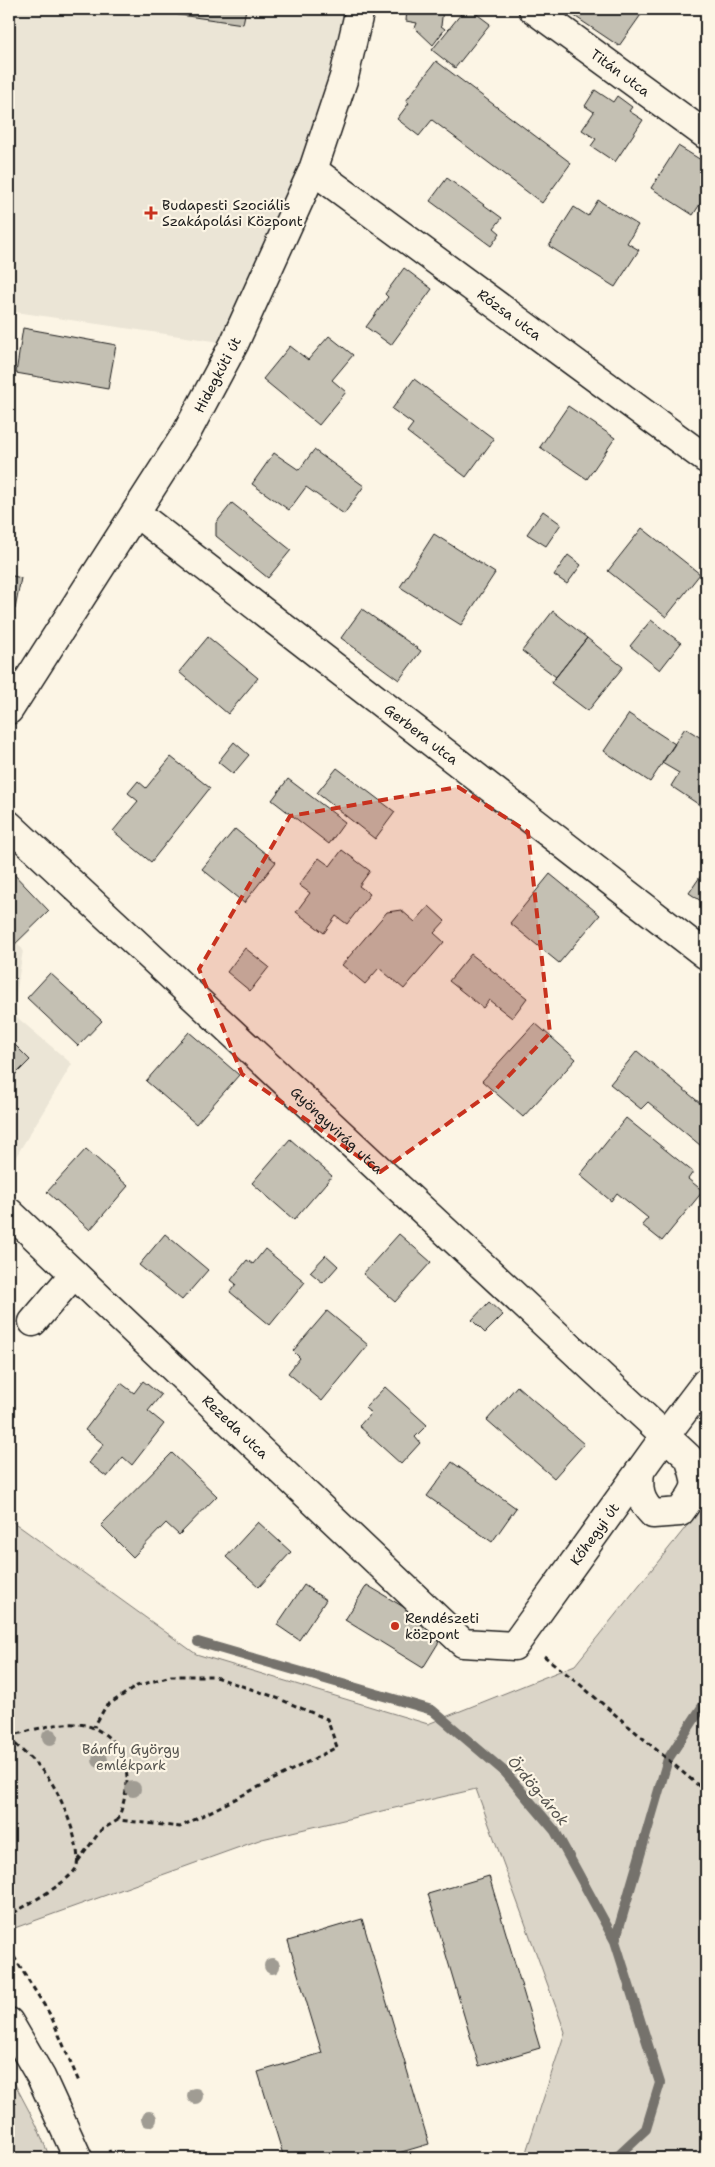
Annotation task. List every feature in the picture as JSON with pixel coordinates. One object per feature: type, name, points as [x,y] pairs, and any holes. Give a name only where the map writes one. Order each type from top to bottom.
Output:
[{"type":"street","name":"Hidegkúti út","points":[[9,710],[187,432],[234,344],[313,170],[344,77],[360,9]]},
{"type":"street","name":"Titán utca","points":[[533,9],[706,135]]},
{"type":"street","name":"Rózsa utca","points":[[313,170],[706,459]]},
{"type":"street","name":"Gerbera utca","points":[[136,513],[706,955]]},
{"type":"street","name":"Gyöngyvirág utca","points":[[9,825],[665,1436]]},
{"type":"street","name":"Rezeda utca","points":[[9,1212],[463,1643],[514,1646],[520,1638]]},
{"type":"street","points":[[33,1322],[74,1274]]},
{"type":"street","name":"Kőhegyi út","points":[[520,1638],[706,1382]]},
{"type":"street","points":[[640,1471],[638,1487],[644,1504],[653,1514],[680,1512],[692,1496],[697,1481],[689,1458],[665,1436]]},
{"type":"street","points":[[9,2022],[42,2076],[78,2158]]},
{"type":"path","points":[[520,1638],[577,1682],[706,1792]]},
{"type":"path","points":[[9,1916],[62,1882],[76,1869],[78,1861],[101,1830],[118,1820],[180,1826],[337,1747],[327,1719],[272,1696],[212,1676],[172,1676],[137,1686],[106,1706],[94,1728]]},
{"type":"path","points":[[9,1737],[63,1724],[78,1724],[94,1728],[107,1735],[117,1746],[124,1761],[127,1780],[125,1799],[118,1820]]},
{"type":"path","points":[[9,1737],[50,1779],[66,1811],[74,1835],[78,1861]]},
{"type":"highlighted area","points":[[458,787],[528,832],[550,1033],[496,1089],[380,1172],[242,1074],[199,969],[290,816]]},
{"type":"shaded area","name":"Budapesti Szociális Szakápolási Központ","points":[[9,9],[360,9],[234,344],[9,311]]},
{"type":"shaded area","points":[[9,932],[23,950],[13,1014],[72,1064],[9,1168]]},
{"type":"green space","name":"Bánffy György emlékpark","points":[[706,1502],[706,2158],[526,2158],[527,2149],[565,2032],[476,1789],[262,1839],[9,1930],[9,1519],[196,1654],[428,1724],[575,1665]]},
{"type":"green space","points":[[9,2073],[36,2124],[50,2158],[14,2158],[9,2144]]},
{"type":"building","points":[[138,9],[246,9],[243,24]]},
{"type":"building","points":[[407,9],[443,9],[441,26],[445,29],[433,45],[415,28],[417,23],[406,21]]},
{"type":"building","points":[[465,9],[470,9],[490,24],[455,68],[432,50]]},
{"type":"building","points":[[564,9],[645,9],[619,46]]},
{"type":"building","points":[[436,61],[571,163],[542,203],[432,120],[419,136],[397,119],[409,103],[406,101]]},
{"type":"building","points":[[595,90],[613,102],[617,96],[632,107],[629,111],[643,120],[615,162],[591,146],[596,139],[582,130],[594,112],[585,106]]},
{"type":"building","points":[[678,146],[706,163],[706,195],[693,215],[651,188]]},
{"type":"building","points":[[447,178],[502,218],[494,228],[500,233],[491,246],[430,201]]},
{"type":"building","points":[[598,200],[638,225],[627,243],[639,250],[615,287],[549,246],[574,207],[588,216]]},
{"type":"building","points":[[404,268],[432,289],[391,345],[366,327],[388,297],[385,294]]},
{"type":"building","points":[[23,328],[116,345],[108,389],[16,373]]},
{"type":"building","points":[[329,336],[353,355],[332,380],[346,392],[319,425],[263,379],[290,346],[308,360]]},
{"type":"building","points":[[414,379],[494,439],[466,477],[407,432],[413,424],[392,409]]},
{"type":"building","points":[[568,406],[615,438],[587,479],[540,447]]},
{"type":"building","points":[[314,450],[364,486],[344,514],[306,487],[289,510],[252,484],[274,453],[299,470]]},
{"type":"building","points":[[232,503],[291,550],[268,578],[216,536],[216,523]]},
{"type":"building","points":[[543,511],[561,524],[546,546],[527,534]]},
{"type":"building","points":[[642,528],[700,574],[666,617],[608,571]]},
{"type":"building","points":[[434,534],[495,573],[461,625],[400,587]]},
{"type":"building","points":[[568,555],[581,565],[567,584],[554,575]]},
{"type":"building","points":[[9,575],[21,578],[15,609],[9,607]]},
{"type":"building","points":[[362,609],[421,651],[399,680],[341,638]]},
{"type":"building","points":[[553,611],[587,638],[556,677],[522,651]]},
{"type":"building","points":[[651,620],[681,643],[660,670],[630,646]]},
{"type":"building","points":[[208,637],[258,678],[228,714],[179,672]]},
{"type":"building","points":[[587,638],[623,667],[588,711],[551,683]]},
{"type":"building","points":[[629,714],[675,744],[650,782],[604,751]]},
{"type":"building","points":[[685,728],[706,741],[706,798],[701,806],[671,786],[679,773],[662,763]]},
{"type":"building","points":[[234,742],[249,755],[233,774],[218,762]]},
{"type":"building","points":[[171,757],[210,788],[151,862],[113,831],[138,801],[128,793],[138,781],[146,788]]},
{"type":"building","points":[[337,768],[395,812],[375,839],[317,793]]},
{"type":"building","points":[[288,779],[345,822],[329,844],[272,800]]},
{"type":"building","points":[[235,829],[276,862],[244,903],[202,869]]},
{"type":"building","points":[[342,850],[370,871],[359,886],[370,894],[347,924],[336,916],[324,933],[296,912],[310,893],[299,885],[319,858],[330,866]]},
{"type":"building","points":[[706,868],[706,912],[700,908],[704,903],[689,893]]},
{"type":"building","points":[[9,869],[49,911],[9,950]]},
{"type":"building","points":[[550,874],[600,915],[559,963],[510,923]]},
{"type":"building","points":[[429,906],[445,921],[434,933],[444,942],[404,989],[379,968],[365,984],[342,965],[387,912],[401,910],[415,922]]},
{"type":"building","points":[[245,948],[269,967],[250,991],[227,972]]},
{"type":"building","points":[[471,954],[527,998],[512,1018],[489,1000],[483,1008],[449,981]]},
{"type":"building","points":[[50,973],[102,1021],[78,1046],[27,998]]},
{"type":"building","points":[[535,1023],[576,1059],[523,1117],[482,1081]]},
{"type":"building","points":[[189,1032],[239,1075],[196,1124],[146,1081]]},
{"type":"building","points":[[9,1039],[30,1060],[9,1081]]},
{"type":"building","points":[[637,1051],[706,1108],[706,1150],[648,1102],[641,1109],[610,1084]]},
{"type":"building","points":[[626,1118],[693,1172],[688,1179],[703,1191],[662,1241],[642,1225],[648,1218],[617,1193],[611,1201],[580,1175]]},
{"type":"building","points":[[290,1139],[332,1176],[294,1220],[252,1183]]},
{"type":"building","points":[[86,1149],[128,1186],[90,1230],[47,1192]]},
{"type":"building","points":[[165,1234],[208,1270],[182,1300],[139,1265]]},
{"type":"building","points":[[399,1234],[431,1262],[395,1302],[363,1274]]},
{"type":"building","points":[[265,1249],[305,1282],[270,1325],[230,1292],[236,1284],[231,1280],[247,1260],[253,1264]]},
{"type":"building","points":[[326,1255],[338,1266],[323,1283],[310,1272]]},
{"type":"building","points":[[489,1302],[503,1315],[485,1333],[472,1320]]},
{"type":"building","points":[[327,1311],[368,1345],[322,1401],[288,1373],[300,1358],[293,1351]]},
{"type":"building","points":[[143,1381],[161,1395],[148,1411],[164,1424],[132,1465],[123,1457],[107,1477],[89,1463],[104,1444],[85,1430],[121,1383],[134,1393]]},
{"type":"building","points":[[517,1386],[584,1444],[554,1478],[487,1420]]},
{"type":"building","points":[[385,1387],[427,1425],[415,1437],[420,1443],[401,1464],[359,1426],[371,1413],[365,1408]]},
{"type":"building","points":[[172,1453],[217,1496],[179,1535],[166,1523],[133,1557],[101,1525]]},
{"type":"building","points":[[452,1462],[516,1508],[492,1542],[427,1496]]},
{"type":"building","points":[[258,1522],[291,1552],[259,1587],[226,1557]]},
{"type":"building","points":[[304,1585],[326,1600],[299,1640],[277,1625]]},
{"type":"building","name":"Rendészeti központ","points":[[367,1585],[445,1632],[423,1668],[345,1620]]},
{"type":"building","points":[[489,1876],[540,2048],[479,2066],[428,1894]]},
{"type":"building","points":[[362,1919],[429,2144],[381,2158],[284,2158],[258,2072],[322,2053],[288,1941]]},
{"type":"waterway","name":"Ördög-árok","points":[[198,1642],[432,1710],[505,1772],[555,1831],[615,1941],[660,2083],[646,2129],[615,2158]]},
{"type":"waterway","points":[[615,1941],[668,1759],[706,1701]]},
{"type":"place","name":"Budapesti Szociális Szakápolási Központ","points":[[151,213]]},
{"type":"place","name":"Rendészeti központ","points":[[395,1626]]}]
